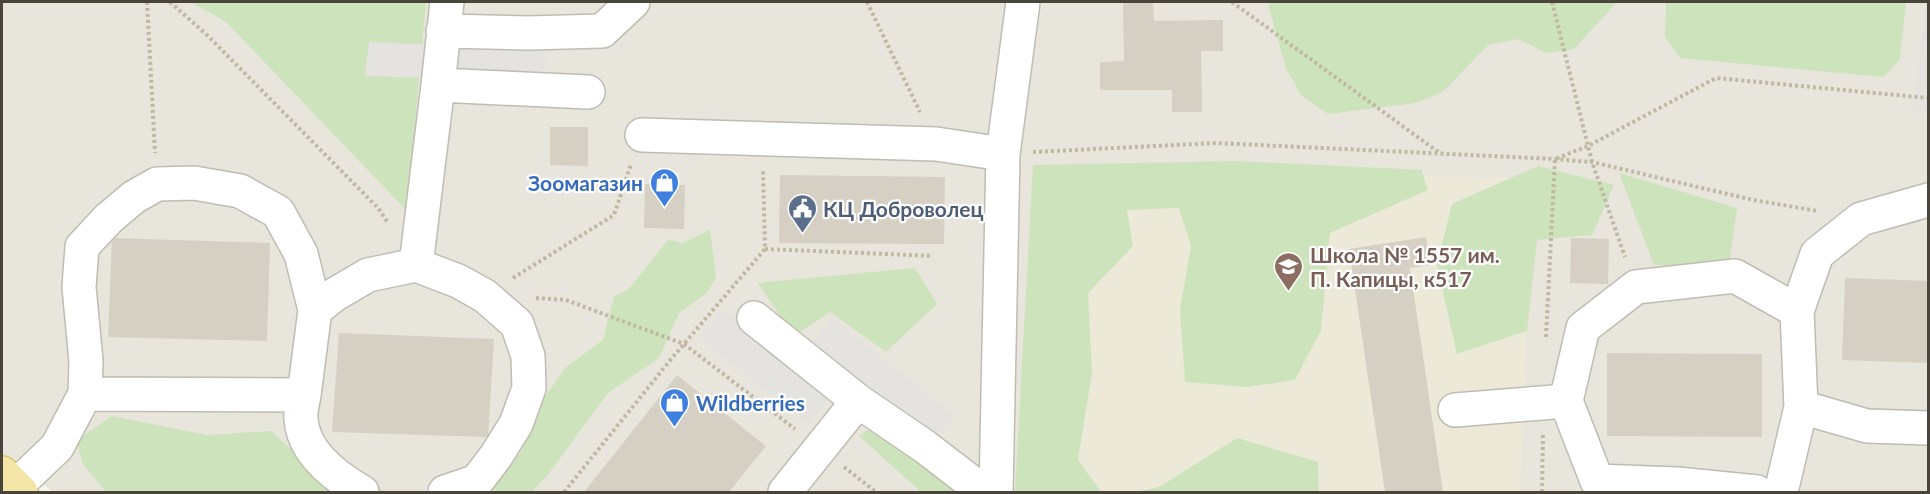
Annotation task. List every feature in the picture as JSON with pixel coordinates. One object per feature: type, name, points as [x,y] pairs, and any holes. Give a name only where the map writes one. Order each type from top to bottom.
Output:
[{"type":"lane","points":[[416,265],[442,34],[602,31],[633,2]]},
{"type":"lane","points":[[996,492],[1003,154],[1023,2]]},
{"type":"lane","points":[[438,85],[588,92]]},
{"type":"lane","points":[[642,135],[936,144],[1003,154]]},
{"type":"lane","points":[[12,484],[57,447],[85,394],[86,361],[78,287],[82,247],[108,219],[134,197],[157,184],[194,183],[240,191],[278,212],[301,254],[315,310],[301,418],[306,438],[319,457],[340,479],[362,492]]},
{"type":"lane","points":[[1781,492],[1801,407],[1797,311],[1817,254],[1861,219],[1929,200]]},
{"type":"lane","points":[[315,310],[334,295],[368,275],[416,265],[458,281],[484,296],[517,324],[528,356],[529,388],[516,424],[477,481],[445,492]]},
{"type":"lane","points":[[1757,492],[1677,484],[1597,481],[1555,401],[1583,328],[1636,287],[1735,276],[1797,311]]},
{"type":"lane","points":[[754,318],[858,401],[924,446],[984,492]]},
{"type":"lane","points":[[85,394],[304,395]]},
{"type":"lane","points":[[785,492],[858,401]]},
{"type":"lane","points":[[1455,410],[1555,401]]},
{"type":"lane","points":[[1801,407],[1868,426],[1929,428]]},
{"type":"path","points":[[147,2],[157,184]]},
{"type":"path","points":[[170,2],[207,35],[378,208],[416,265]]},
{"type":"path","points":[[867,2],[936,144]]},
{"type":"path","points":[[1232,2],[1442,154]]},
{"type":"path","points":[[1552,2],[1592,162],[1636,287]]},
{"type":"path","points":[[1555,159],[1588,146],[1716,78],[1929,98]]},
{"type":"path","points":[[484,296],[614,215],[642,135]]},
{"type":"path","points":[[564,492],[684,344],[765,249],[763,138]]},
{"type":"path","points":[[1003,154],[1216,143],[1555,159],[1592,162],[1754,200],[1861,219]]},
{"type":"path","points":[[1546,345],[1555,159]]},
{"type":"path","points":[[765,249],[933,256]]},
{"type":"path","points":[[484,296],[566,300],[684,344],[876,492]]},
{"type":"path","points":[[1542,492],[1555,401]]},
{"type":"shaded area","points":[[2,2],[1928,2],[1928,492],[54,492],[2,454]]},
{"type":"shaded area","points":[[1926,2],[1928,2],[1928,113],[1913,110]]},
{"type":"shaded area","points":[[369,42],[439,45],[426,78],[365,76]]},
{"type":"shaded area","points":[[446,46],[546,51],[545,82],[444,77]]},
{"type":"shaded area","name":"Школа № 1557 им. П. Капицы, к517","points":[[1049,170],[1534,178],[1520,492],[1048,492]]},
{"type":"shaded area","points":[[722,309],[831,396],[809,424],[700,338]]},
{"type":"shaded area","points":[[832,318],[954,416],[934,441],[812,343]]},
{"type":"green space","points":[[191,2],[426,2],[407,211],[226,22]]},
{"type":"green space","points":[[1269,2],[1617,2],[1574,49],[1546,53],[1518,39],[1488,45],[1444,91],[1416,103],[1328,114],[1301,95],[1286,68]]},
{"type":"green space","points":[[1666,2],[1906,2],[1900,59],[1884,77],[1680,58],[1665,37]]},
{"type":"green space","points":[[1239,161],[1421,170],[1428,190],[1330,233],[1321,330],[1295,380],[1247,387],[1185,382],[1180,309],[1191,246],[1179,208],[1127,210],[1133,246],[1088,293],[1092,372],[1078,460],[1101,492],[1015,492],[1033,165]]},
{"type":"green space","points":[[1538,166],[1614,185],[1592,235],[1537,240],[1527,331],[1457,354],[1437,265],[1452,204]]},
{"type":"green space","points":[[1619,173],[1737,208],[1729,265],[1654,265]]},
{"type":"green space","points":[[710,230],[716,278],[707,293],[679,313],[659,358],[608,393],[547,476],[531,492],[497,492],[493,488],[522,451],[527,422],[565,368],[603,340],[614,296],[628,290],[668,240],[683,243]]},
{"type":"green space","points":[[915,268],[937,304],[886,352],[830,312],[794,336],[758,283]]},
{"type":"green space","points":[[112,416],[207,435],[271,431],[303,460],[354,470],[384,492],[106,492],[83,464],[76,441]]},
{"type":"green space","points":[[869,429],[957,492],[921,492],[859,436]]},
{"type":"green space","points":[[1237,438],[1318,462],[1319,492],[1136,492],[1159,487]]},
{"type":"building","points":[[1123,2],[1153,2],[1154,21],[1223,20],[1223,51],[1201,51],[1202,112],[1172,112],[1172,90],[1100,90],[1100,62],[1124,61]]},
{"type":"building","points":[[550,127],[588,127],[588,166],[550,165]]},
{"type":"building","points":[[780,175],[945,177],[944,244],[779,243]]},
{"type":"building","name":"Зоомагазин","points":[[645,184],[685,185],[684,229],[644,228]]},
{"type":"building","points":[[1426,237],[1430,265],[1410,268],[1443,492],[1385,492],[1349,249]]},
{"type":"building","points":[[112,238],[270,243],[267,341],[108,337]]},
{"type":"building","points":[[1571,238],[1609,239],[1608,284],[1570,283]]},
{"type":"building","points":[[1845,278],[1928,281],[1928,363],[1842,360]]},
{"type":"building","points":[[339,333],[494,339],[488,437],[332,432]]},
{"type":"building","points":[[1607,353],[1762,354],[1762,437],[1607,436]]},
{"type":"building","points":[[677,375],[766,446],[729,492],[584,492]]},
{"type":"place","name":"Зоомагазин","points":[[664,208]]},
{"type":"place","name":"КЦ Доброволец","points":[[802,234]]},
{"type":"place","name":"Школа № 1557 им. П. Капицы, к517","points":[[1289,292]]},
{"type":"place","name":"Wildberries","points":[[675,428]]}]
